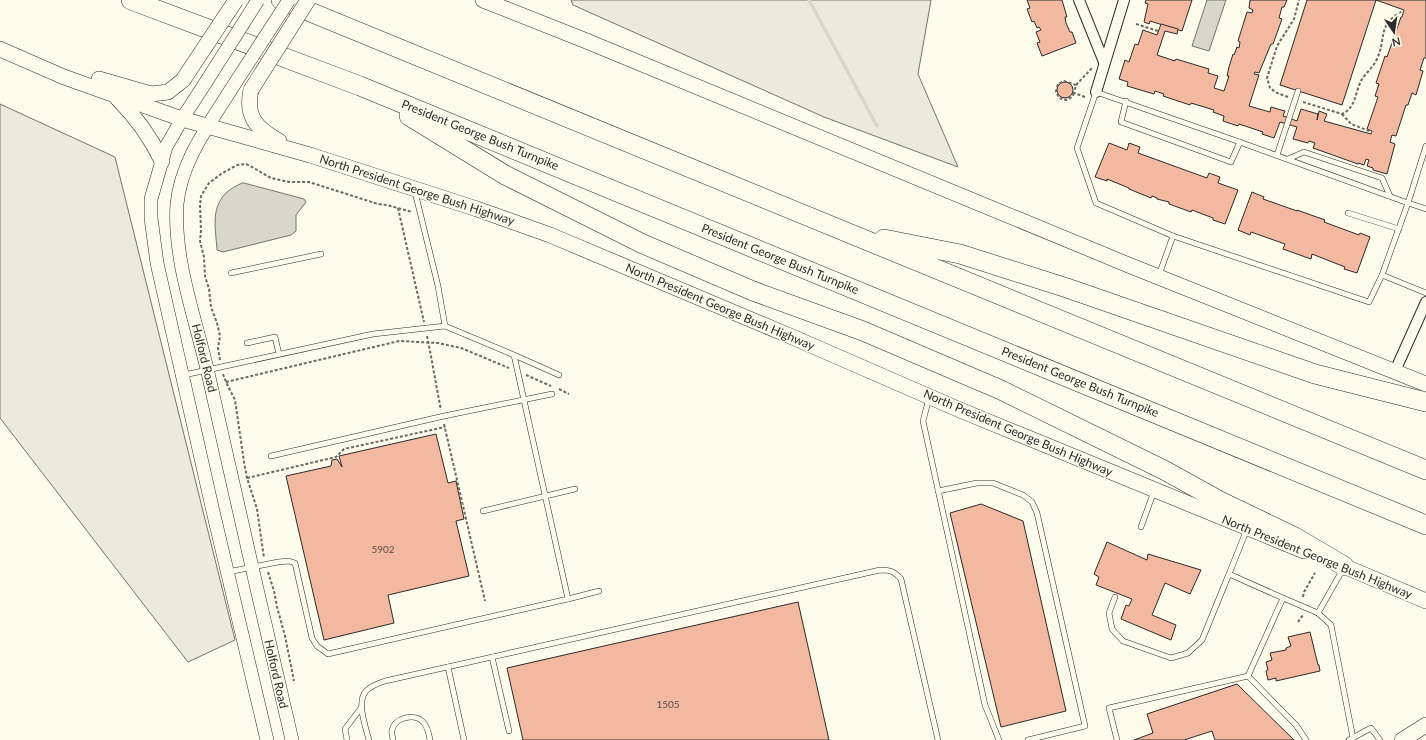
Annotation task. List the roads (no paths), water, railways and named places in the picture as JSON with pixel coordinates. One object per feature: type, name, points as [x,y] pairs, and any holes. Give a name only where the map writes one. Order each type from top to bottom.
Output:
[{"type":"highway","name":"President George Bush Turnpike","points":[[131,0],[360,86],[1426,524]]},
{"type":"highway","points":[[281,0],[1426,470]]},
{"type":"highway","points":[[360,86],[505,175],[643,244],[753,292],[863,331],[1001,390],[1164,470],[1220,501],[1294,537],[1344,566]]},
{"type":"highway","points":[[842,231],[960,254],[1067,288],[1316,374],[1426,402]]},
{"type":"main road","points":[[64,77],[94,78],[151,94],[168,92],[183,80],[236,0]]},
{"type":"main road","points":[[300,153],[265,134],[257,126],[251,114],[249,101],[251,90],[308,0]]},
{"type":"main road","points":[[483,0],[584,40],[1158,277],[1426,384]]},
{"type":"main road","name":"North President George Bush Highway","points":[[0,48],[64,77],[182,119],[300,153],[415,189],[550,235],[790,336],[930,397],[1426,601]]},
{"type":"main road","points":[[113,94],[134,115],[147,132],[162,161]]},
{"type":"main road","points":[[1402,740],[1426,726]]},
{"type":"street","name":"Holford Road","points":[[258,0],[182,119],[166,147],[152,199],[151,218],[157,263],[267,740]]},
{"type":"street","name":"Holford Road","points":[[289,0],[230,91],[192,154],[181,179],[177,204],[178,242],[186,287],[208,370],[251,566],[292,740]]},
{"type":"street","points":[[1079,0],[1104,62]]},
{"type":"street","points":[[1117,0],[1121,10]]},
{"type":"street","points":[[1096,92],[1124,0]]},
{"type":"street","points":[[1395,371],[1426,302]]},
{"type":"lane","points":[[1277,155],[1298,91]]},
{"type":"lane","points":[[1426,146],[1408,203],[1399,230],[1382,276],[1368,302],[1173,236],[1096,203],[1077,148],[1096,92],[1126,101],[1408,203],[1426,209]]},
{"type":"lane","points":[[1126,101],[1121,122],[1231,162],[1240,142]]},
{"type":"lane","points":[[1288,159],[1304,152],[1382,178],[1390,196]]},
{"type":"lane","points":[[415,189],[438,286],[445,326]]},
{"type":"lane","points":[[1348,214],[1399,230]]},
{"type":"lane","points":[[1158,277],[1173,236]]},
{"type":"lane","points":[[231,273],[321,254]]},
{"type":"lane","points":[[1382,276],[1426,293]]},
{"type":"lane","points":[[183,376],[373,334],[445,326],[559,375]]},
{"type":"lane","points":[[247,343],[275,337],[279,354]]},
{"type":"lane","points":[[514,355],[568,599]]},
{"type":"lane","points":[[271,456],[450,415],[552,394]]},
{"type":"lane","points":[[930,397],[923,421],[985,705],[999,740]]},
{"type":"lane","points":[[938,490],[977,483],[993,483],[1023,496],[1032,502],[1037,513],[1085,726],[1028,740]]},
{"type":"lane","points":[[483,511],[575,489]]},
{"type":"lane","points":[[1141,527],[1154,490]]},
{"type":"lane","points":[[1115,597],[1109,613],[1112,629],[1124,641],[1171,658],[1188,653],[1202,640],[1248,528]]},
{"type":"lane","points":[[228,572],[251,566],[289,561],[295,563],[312,638],[317,646],[328,654],[599,592]]},
{"type":"lane","points":[[1318,613],[1344,566]]},
{"type":"lane","points":[[369,740],[361,708],[362,698],[365,691],[375,684],[880,570],[889,570],[896,573],[901,579],[938,740]]},
{"type":"lane","points":[[1229,574],[1318,613],[1331,626],[1351,739],[1371,728],[1380,740]]},
{"type":"lane","points":[[1248,676],[1283,598]]},
{"type":"lane","points":[[492,657],[510,731]]},
{"type":"lane","points":[[448,667],[464,740]]},
{"type":"lane","points":[[1117,740],[1109,708],[1248,676]]},
{"type":"lane","points":[[1248,676],[1296,725],[1306,740]]},
{"type":"lane","points":[[347,740],[345,729],[361,708]]},
{"type":"lane","points":[[393,740],[391,731],[394,724],[410,717],[417,718],[423,722],[427,728],[430,740]]},
{"type":"waterway","points":[[809,0],[877,126]]}]
